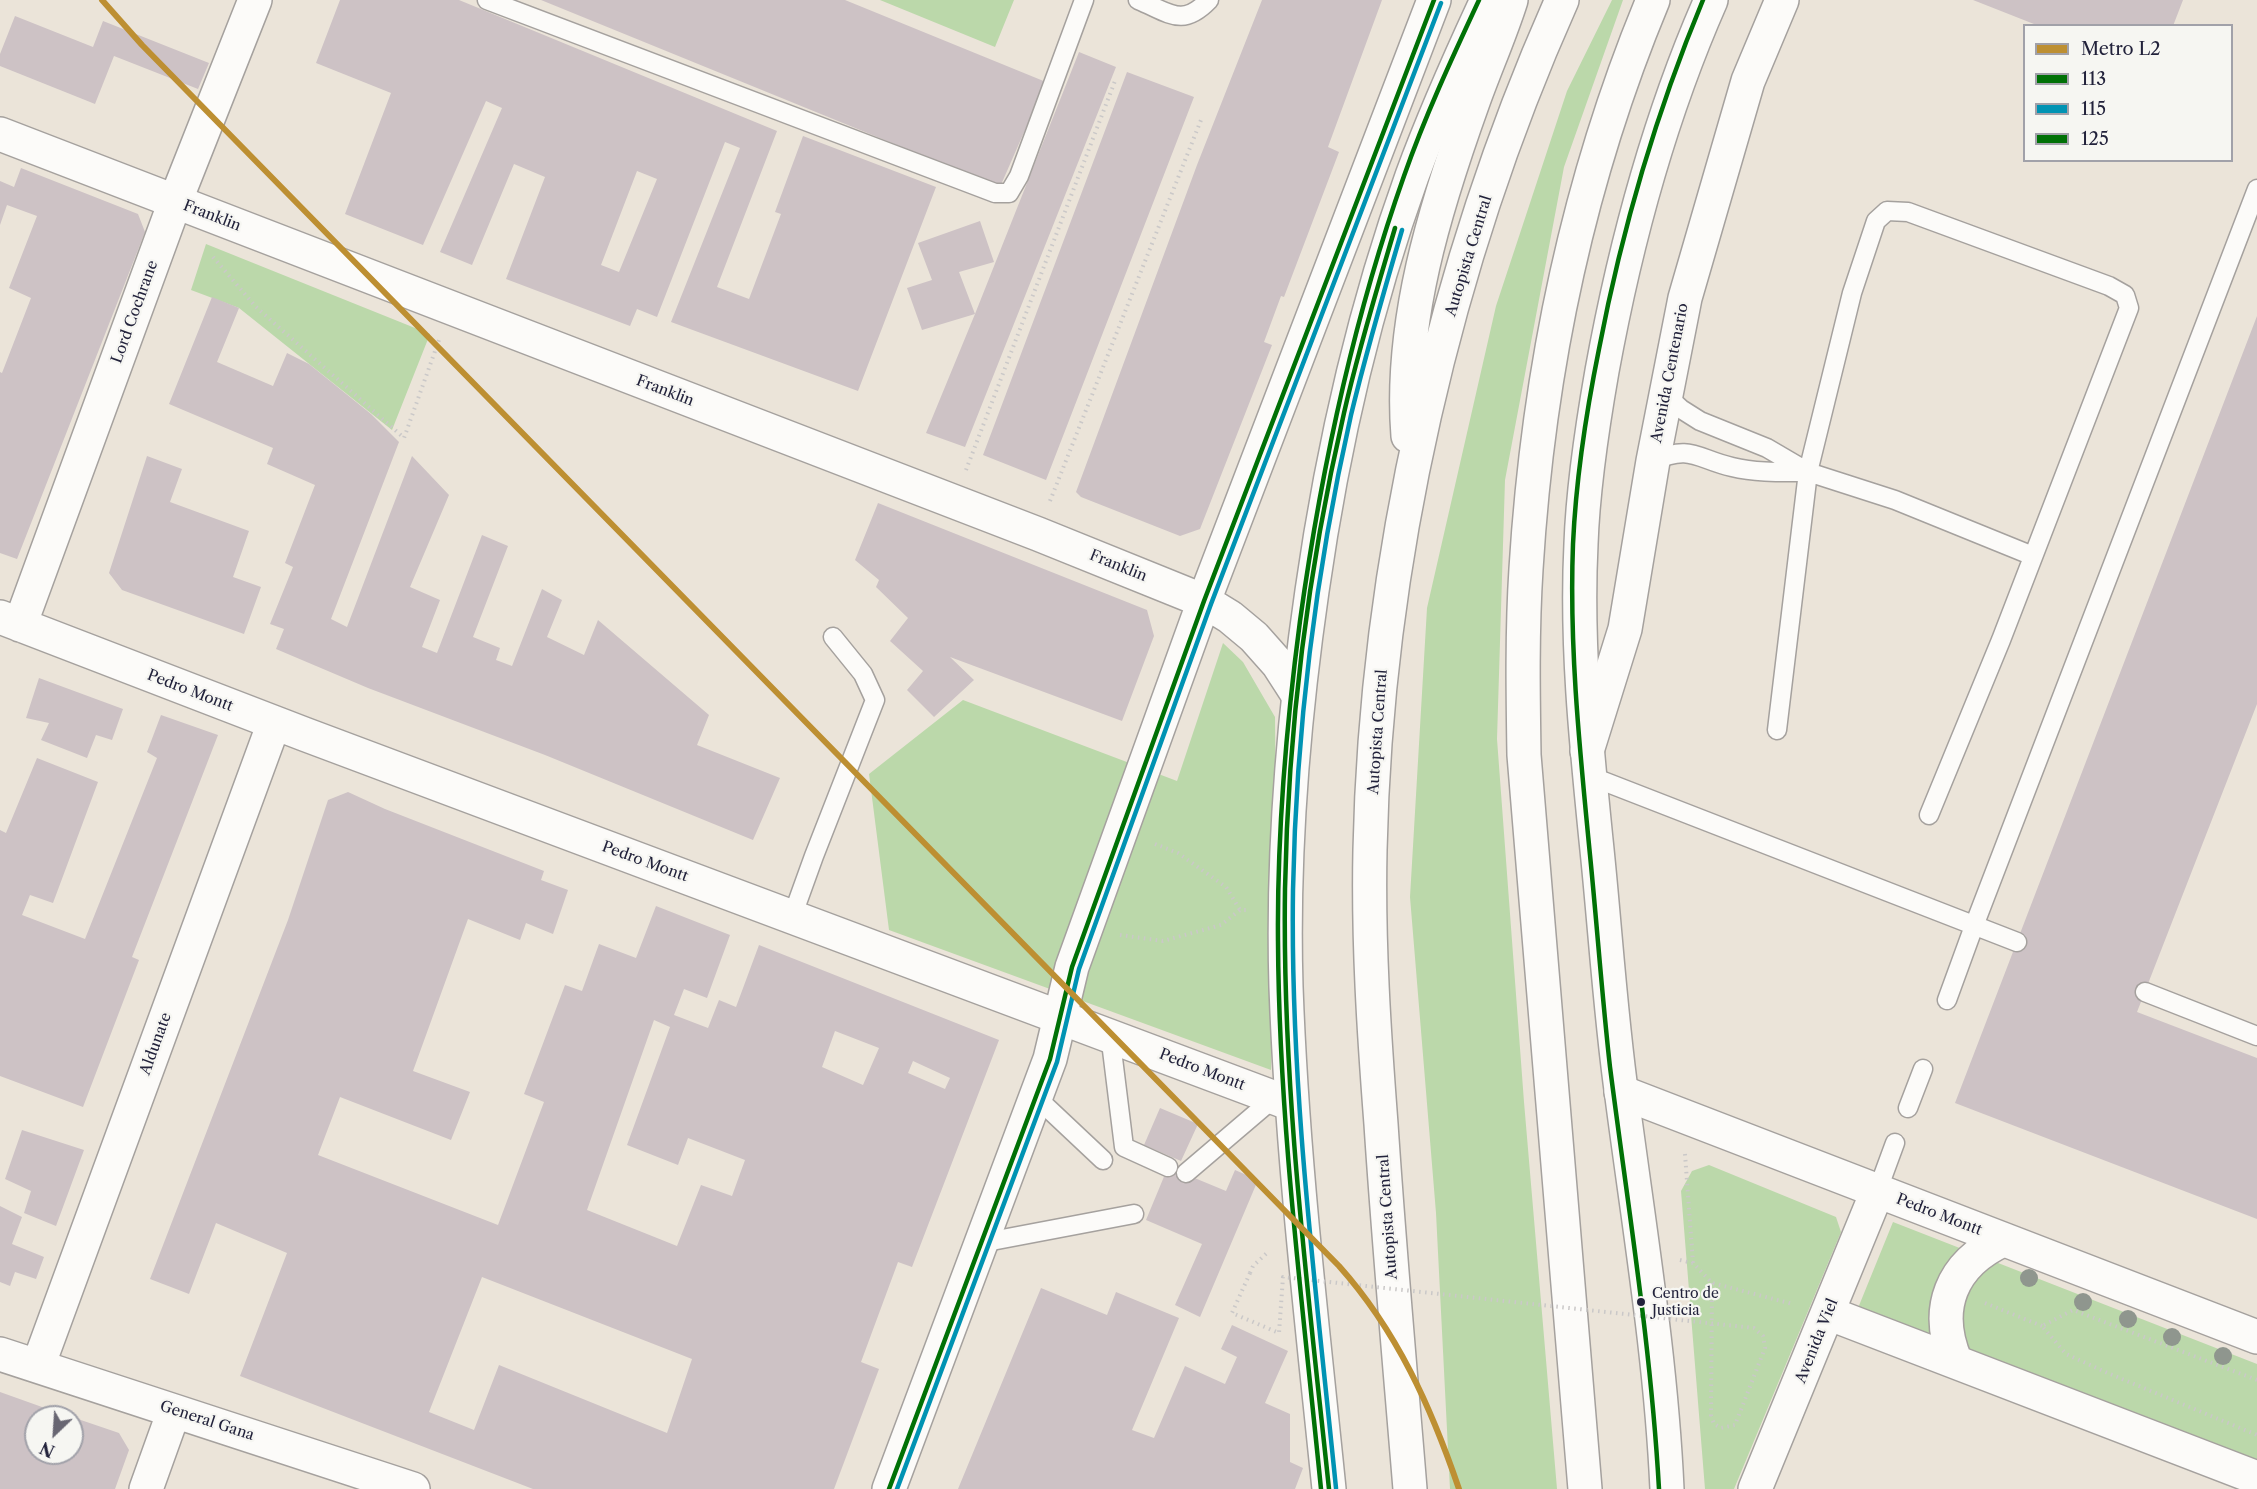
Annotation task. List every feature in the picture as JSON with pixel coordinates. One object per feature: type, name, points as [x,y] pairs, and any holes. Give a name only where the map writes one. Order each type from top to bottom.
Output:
[{"type":"main road","name":"Lord Cochrane","points":[[10,621],[255,0]]},
{"type":"main road","points":[[889,1489],[1050,1059],[1072,967],[1204,601],[1434,0]]},
{"type":"main road","points":[[1329,1489],[1283,1101],[1286,912],[1292,770],[1298,695],[1320,536],[1338,441],[1359,353],[1383,265],[1411,179],[1444,94],[1486,0]]},
{"type":"main road","points":[[1412,477],[1408,432],[1409,365],[1415,313],[1428,245],[1441,197],[1473,102],[1511,0]]},
{"type":"main road","name":"Autopista Central","points":[[1410,1489],[1374,1034],[1370,941],[1370,849],[1383,663],[1412,477],[1437,364],[1467,254],[1504,145],[1562,0]]},
{"type":"main road","points":[[1585,1489],[1525,766],[1523,651],[1526,570],[1541,411],[1574,242],[1597,159],[1630,59],[1653,0]]},
{"type":"main road","points":[[1667,1489],[1655,1340],[1621,1092],[1588,764],[1581,684],[1581,544],[1585,476],[1595,409],[1628,250],[1676,88],[1711,0]]},
{"type":"main road","name":"Avenida Centenario","points":[[1588,764],[1625,629],[1653,461],[1685,297],[1748,81],[1782,0]]},
{"type":"main road","name":"Franklin","points":[[0,134],[953,501],[1204,601],[1230,617],[1254,637],[1278,664],[1298,695]]},
{"type":"main road","name":"Pedro Montt","points":[[10,621],[274,723],[1059,1017],[1110,1034],[1283,1101]]},
{"type":"main road","name":"Aldunate","points":[[38,1366],[274,723]]},
{"type":"main road","name":"Pedro Montt","points":[[1621,1092],[2257,1337]]},
{"type":"main road","name":"Avenida Viel","points":[[1755,1489],[1877,1192]]},
{"type":"main road","points":[[1956,1362],[1948,1343],[1946,1327],[1946,1313],[1952,1289],[1965,1266],[1989,1247],[2003,1240]]},
{"type":"main road","points":[[1828,1313],[2257,1478]]},
{"type":"main road","name":"General Gana","points":[[0,1354],[413,1489]]},
{"type":"main road","points":[[146,1489],[174,1411]]},
{"type":"lane","points":[[487,0],[984,189],[995,193],[1009,193],[1019,176],[1084,0]]},
{"type":"lane","points":[[1138,0],[1181,17],[1194,15],[1209,0]]},
{"type":"lane","points":[[1947,1000],[2257,189]]},
{"type":"lane","points":[[1777,730],[1808,472],[1852,293],[1876,221],[1887,211],[1908,212],[2098,282],[2125,295],[2129,308],[1929,815]]},
{"type":"lane","points":[[1666,395],[1681,409],[1700,421],[1767,448],[1808,472],[1894,500],[2033,556]]},
{"type":"lane","points":[[1653,461],[1671,453],[1692,453],[1732,467],[1760,471],[1808,472]]},
{"type":"lane","points":[[792,917],[875,700],[863,674],[833,637]]},
{"type":"lane","points":[[1588,764],[2017,942]]},
{"type":"lane","points":[[2145,992],[2257,1036]]},
{"type":"lane","points":[[1110,1034],[1124,1148],[1168,1167]]},
{"type":"lane","points":[[1908,1108],[1923,1069]]},
{"type":"lane","points":[[1036,1096],[1103,1160]]},
{"type":"lane","points":[[1186,1173],[1283,1101]]},
{"type":"lane","points":[[1877,1192],[1895,1143]]},
{"type":"lane","points":[[981,1244],[1134,1214]]},
{"type":"path","points":[[953,501],[1115,81]]},
{"type":"path","points":[[1038,534],[1201,120]]},
{"type":"path","points":[[209,252],[256,307],[404,438],[451,308]]},
{"type":"path","points":[[1120,831],[1178,853],[1226,887],[1240,910]]},
{"type":"path","points":[[1086,930],[1163,941],[1221,925],[1240,910],[1286,912]]},
{"type":"path","points":[[1682,1116],[1693,1263]]},
{"type":"path","points":[[1250,1273],[1232,1313],[1279,1333],[1283,1277],[1754,1328],[1763,1336],[1766,1343],[1765,1348],[1735,1425],[1721,1428],[1714,1424],[1711,1416],[1712,1283],[1828,1313]]},
{"type":"path","points":[[1952,1289],[2042,1326],[2066,1354],[2257,1435]]},
{"type":"path","points":[[2042,1326],[2073,1310],[2257,1380]]},
{"type":"green space","points":[[880,0],[1014,0],[995,47]]},
{"type":"green space","points":[[1612,0],[1623,0],[1564,167],[1505,480],[1497,739],[1524,1102],[1557,1489],[1450,1489],[1436,1213],[1410,897],[1427,608],[1496,306],[1567,91]]},
{"type":"green space","points":[[206,244],[430,334],[392,430],[239,308],[191,290]]},
{"type":"green space","points":[[1223,643],[1243,662],[1275,717],[1276,836],[1271,1070],[889,930],[869,774],[963,700],[1177,781]]},
{"type":"green space","points":[[1709,1165],[1836,1217],[1841,1232],[1734,1489],[1705,1489],[1681,1191],[1692,1171]]},
{"type":"green space","points":[[1893,1222],[2257,1364],[2257,1468],[1856,1313]]},
{"type":"building","points":[[340,0],[459,0],[777,131],[717,287],[749,299],[781,214],[775,212],[803,136],[936,187],[858,391],[671,322],[740,148],[725,142],[657,317],[637,309],[630,326],[506,279],[545,177],[514,164],[472,265],[440,252],[502,108],[486,101],[423,245],[345,214],[391,93],[316,63]],"holes":[[[637,171],[657,179],[619,272],[601,265]]]},
{"type":"building","points":[[541,0],[845,0],[1046,82],[1000,187]]},
{"type":"building","points":[[1262,0],[1382,0],[1328,147],[1339,152],[1284,297],[1281,296],[1264,342],[1272,345],[1200,529],[1180,536],[1081,497],[1076,492],[1197,165]]},
{"type":"building","points":[[1973,0],[2183,0],[2174,24],[2034,24]]},
{"type":"building","points":[[15,16],[93,47],[103,21],[209,63],[198,89],[114,56],[95,104],[0,66],[0,54]]},
{"type":"building","points":[[1079,52],[1116,67],[965,447],[926,433]]},
{"type":"building","points":[[1127,72],[1194,97],[1046,480],[983,455]]},
{"type":"building","points":[[21,168],[138,214],[145,232],[17,559],[0,553],[0,372],[2,373],[31,298],[9,288],[37,216],[7,205],[0,225],[0,181],[14,187]]},
{"type":"building","points":[[980,221],[994,262],[959,272],[975,314],[922,330],[907,288],[932,280],[918,243]]},
{"type":"building","points":[[212,297],[239,308],[217,362],[273,386],[287,353],[309,364],[371,414],[399,442],[331,619],[347,627],[412,456],[449,495],[410,587],[440,600],[422,647],[437,653],[482,535],[508,546],[473,637],[500,648],[496,660],[512,666],[542,589],[562,600],[547,637],[584,655],[598,620],[709,715],[697,745],[780,778],[753,840],[545,755],[368,688],[276,649],[284,629],[270,624],[293,567],[285,563],[315,485],[267,464],[273,448],[169,404]]},
{"type":"building","points":[[2257,316],[2257,704],[2137,1012],[2257,1058],[2257,1219],[1955,1103]]},
{"type":"building","points":[[147,456],[182,469],[170,502],[249,531],[233,577],[261,587],[244,634],[122,590],[109,573]]},
{"type":"building","points":[[878,503],[1147,610],[1154,636],[1122,721],[950,657],[974,680],[934,717],[907,690],[923,671],[890,641],[908,618],[876,587],[879,580],[855,560]]},
{"type":"building","points":[[39,678],[123,709],[112,740],[96,735],[87,758],[41,740],[49,723],[26,718]]},
{"type":"building","points":[[161,715],[218,735],[132,957],[139,960],[83,1107],[0,1076],[0,830],[6,833],[37,758],[98,782],[53,903],[30,895],[22,915],[85,939],[157,758],[147,752]]},
{"type":"building","points":[[348,792],[385,809],[544,871],[541,880],[568,890],[553,934],[526,923],[520,940],[468,919],[413,1071],[470,1092],[451,1140],[340,1097],[318,1155],[498,1225],[544,1102],[524,1094],[565,985],[582,991],[599,944],[636,958],[656,906],[730,935],[707,998],[684,989],[674,1015],[708,1028],[719,1000],[736,1007],[759,945],[999,1040],[912,1267],[898,1262],[861,1362],[879,1369],[834,1489],[533,1489],[240,1376],[287,1253],[216,1223],[189,1294],[150,1279],[288,920],[328,800]],"holes":[[[654,1020],[670,1027],[627,1145],[678,1165],[688,1138],[745,1160],[732,1196],[701,1185],[677,1246],[587,1210]],[[835,1031],[879,1048],[863,1085],[822,1067]],[[913,1061],[950,1078],[945,1089],[908,1073]],[[482,1277],[692,1359],[667,1433],[499,1365],[474,1430],[429,1412]]]},
{"type":"building","points":[[1160,1108],[1198,1124],[1181,1161],[1144,1145]]},
{"type":"building","points":[[22,1130],[84,1150],[56,1226],[24,1213],[31,1191],[5,1179]]},
{"type":"building","points":[[1168,1167],[1226,1191],[1235,1170],[1258,1180],[1200,1317],[1175,1305],[1202,1244],[1146,1220]]},
{"type":"building","points":[[0,1206],[22,1217],[12,1244],[44,1257],[36,1279],[15,1272],[10,1286],[0,1282]]},
{"type":"building","points":[[1041,1288],[1107,1315],[1116,1292],[1179,1318],[1132,1430],[1154,1438],[1185,1366],[1225,1384],[1237,1357],[1221,1349],[1232,1325],[1288,1351],[1265,1403],[1290,1414],[1290,1462],[1303,1468],[1295,1489],[958,1489]]},
{"type":"building","points":[[0,1392],[36,1405],[24,1405],[24,1465],[84,1465],[84,1421],[119,1433],[129,1450],[115,1489],[0,1489]]},
{"type":"metro line","name":"L2","points":[[102,0],[142,45],[1339,1266],[1378,1317],[1410,1371],[1437,1429],[1459,1489]]},
{"type":"transit line","name":"113","points":[[889,1489],[1050,1059],[1072,967],[1204,601],[1434,0]]},
{"type":"transit line","name":"125","points":[[1321,1489],[1287,1147],[1279,1010],[1279,861],[1283,781],[1291,701],[1308,564],[1329,452],[1354,340],[1386,230],[1412,154],[1439,87],[1479,0]]},
{"type":"transit line","name":"125","points":[[1659,1489],[1645,1330],[1607,1040],[1583,778],[1574,661],[1573,544],[1576,495],[1586,421],[1618,260],[1642,172],[1670,85],[1703,0]]},
{"type":"transit line","name":"115","points":[[897,1489],[1057,1062],[1079,969],[1211,604],[1441,3]]},
{"type":"transit line","name":"113","points":[[1329,1489],[1305,1265],[1292,1115],[1285,964],[1285,889],[1290,769],[1310,590],[1331,472],[1349,390],[1395,228]]},
{"type":"transit line","name":"115","points":[[1336,1488],[1306,1189],[1296,1040],[1293,890],[1298,770],[1318,591],[1339,473],[1369,345],[1402,230]]},
{"type":"place","name":"Centro de Justicia","points":[[1641,1302]]}]
